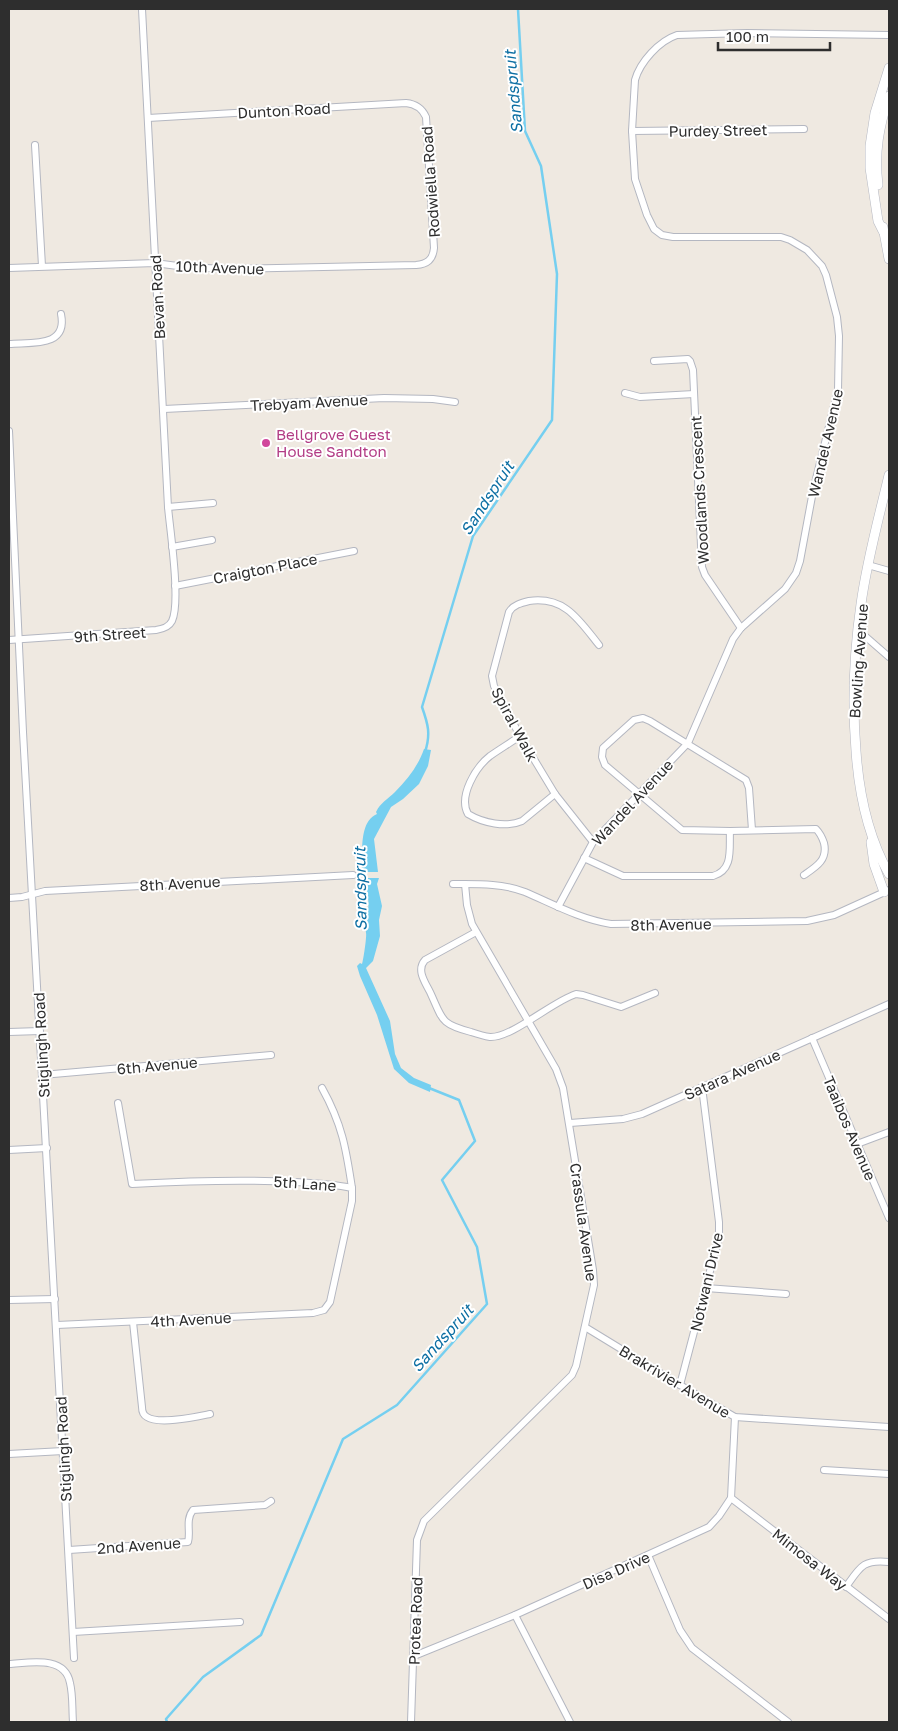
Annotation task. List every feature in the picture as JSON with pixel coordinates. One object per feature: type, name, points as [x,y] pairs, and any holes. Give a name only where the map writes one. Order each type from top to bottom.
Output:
[{"type":"main road","points":[[883,231],[878,220],[870,168],[870,146],[875,113],[889,68]]},
{"type":"main road","points":[[889,96],[876,150],[883,231],[889,259]]},
{"type":"main road","name":"Bowling Avenue","points":[[889,474],[868,565],[858,630],[853,686],[859,781],[871,834],[879,856],[889,874]]},
{"type":"main road","points":[[871,834],[872,857],[886,891]]},
{"type":"street","name":"Bevan Road","points":[[142,9],[168,507],[175,586]]},
{"type":"street","name":"Wandel Avenue","points":[[558,907],[593,842],[688,743],[733,639],[741,628],[785,590],[796,573],[838,390],[839,336],[837,317],[822,266],[807,250],[781,237],[672,237],[662,235],[647,215],[635,179],[632,131],[637,72],[658,47],[678,35],[747,33],[889,35]]},
{"type":"street","name":"Dunton Road","points":[[148,118],[406,103],[418,106]]},
{"type":"street","name":"Rodwiella Road","points":[[418,106],[424,111],[426,117],[434,248],[431,260]]},
{"type":"street","name":"Purdey Street","points":[[632,131],[804,130]]},
{"type":"street","points":[[35,145],[42,266]]},
{"type":"street","name":"10th Avenue","points":[[9,268],[155,262],[185,268],[274,269],[416,265],[424,264],[431,260]]},
{"type":"street","points":[[9,344],[45,341],[57,337],[63,321],[61,314]]},
{"type":"street","name":"Woodlands Crescent","points":[[654,361],[688,359],[693,370],[702,568],[741,628]]},
{"type":"street","points":[[625,393],[640,397],[694,394]]},
{"type":"street","name":"Trebyam Avenue","points":[[164,409],[403,398],[454,402]]},
{"type":"street","name":"Stiglingh Road","points":[[9,431],[23,732],[74,1658]]},
{"type":"street","points":[[168,507],[213,503]]},
{"type":"street","points":[[172,547],[212,540]]},
{"type":"street","name":"Craigton Place","points":[[175,586],[354,551]]},
{"type":"street","points":[[868,565],[889,571]]},
{"type":"street","name":"9th Street","points":[[9,640],[163,629],[170,625],[173,618],[175,586]]},
{"type":"street","name":"Spiral Walk","points":[[593,842],[556,794],[520,736],[494,686],[492,676],[511,608],[524,602],[536,600],[556,603],[574,614],[599,645]]},
{"type":"street","points":[[858,630],[889,657]]},
{"type":"street","points":[[752,830],[750,788],[746,780],[650,721],[638,718],[631,721],[603,748],[602,757],[605,765],[682,830],[730,831],[816,829],[822,837],[825,853],[819,865],[804,875]]},
{"type":"street","points":[[520,736],[486,760],[471,781],[467,788],[464,804],[468,814],[483,820],[502,824],[516,823],[522,821],[556,794]]},
{"type":"street","points":[[584,858],[624,876],[713,876],[724,870],[728,865],[730,831]]},
{"type":"street","name":"8th Avenue","points":[[9,898],[22,897],[45,890],[353,875]]},
{"type":"street","name":"8th Avenue","points":[[453,884],[496,885],[523,892],[595,922],[611,924],[790,923],[834,915],[886,891]]},
{"type":"street","name":"Crassula Avenue","points":[[424,1521],[572,1375],[576,1366],[594,1285],[563,1088],[556,1069],[472,924],[467,905],[465,884]]},
{"type":"street","points":[[476,932],[423,963],[421,970],[442,1018],[448,1025],[453,1027],[490,1037],[500,1035],[529,1021],[576,994],[622,1007],[655,993]]},
{"type":"street","name":"Satara Avenue","points":[[570,1123],[624,1118],[642,1114],[889,1004]]},
{"type":"street","points":[[9,1032],[40,1031]]},
{"type":"street","name":"Taaibos Avenue","points":[[812,1038],[889,1218]]},
{"type":"street","name":"6th Avenue","points":[[42,1075],[271,1055]]},
{"type":"street","points":[[322,1088],[339,1123],[346,1147],[352,1188]]},
{"type":"street","name":"Notwani Drive","points":[[680,1385],[717,1248],[719,1222],[707,1120],[701,1088]]},
{"type":"street","name":"5th Lane","points":[[118,1104],[132,1184],[251,1179],[352,1188],[352,1201],[330,1302],[324,1310]]},
{"type":"street","points":[[857,1144],[889,1132]]},
{"type":"street","points":[[9,1150],[47,1148]]},
{"type":"street","points":[[706,1288],[786,1294]]},
{"type":"street","points":[[9,1300],[55,1299]]},
{"type":"street","name":"4th Avenue","points":[[57,1325],[314,1313],[324,1310]]},
{"type":"street","points":[[133,1322],[144,1416],[160,1420],[210,1414]]},
{"type":"street","name":"Brakrivier Avenue","points":[[585,1326],[735,1417],[889,1427]]},
{"type":"street","points":[[730,1498],[735,1417]]},
{"type":"street","points":[[9,1454],[63,1451]]},
{"type":"street","points":[[824,1470],[889,1474]]},
{"type":"street","name":"Disa Drive","points":[[414,1656],[515,1615],[704,1530],[719,1516],[730,1498]]},
{"type":"street","name":"Mimosa Way","points":[[730,1498],[889,1620]]},
{"type":"street","name":"2nd Avenue","points":[[69,1550],[188,1542],[189,1519],[193,1510],[265,1505],[270,1501]]},
{"type":"street","name":"Protea Road","points":[[411,1722],[417,1540],[424,1521]]},
{"type":"street","points":[[648,1555],[680,1630],[692,1648],[788,1722]]},
{"type":"street","points":[[846,1587],[865,1563],[874,1561],[889,1562]]},
{"type":"street","points":[[515,1615],[570,1722]]},
{"type":"street","points":[[73,1632],[240,1622]]},
{"type":"street","points":[[9,1664],[44,1662],[56,1664],[65,1672],[70,1681],[73,1722]]},
{"type":"water","points":[[424,749],[431,750],[428,766],[419,784],[391,807],[374,839],[378,872],[362,872],[363,840],[367,824],[377,814],[376,812],[380,806],[395,792],[416,767]]},
{"type":"water","points":[[357,878],[379,878],[377,884],[382,906],[379,920],[380,936],[373,961],[366,968],[390,1021],[395,1054],[401,1068],[414,1078],[431,1085],[430,1092],[409,1083],[394,1069],[377,1015],[360,976],[357,966],[360,963],[362,964],[363,959],[366,935],[364,920],[368,910],[368,901],[367,892]]},
{"type":"waterway","name":"Sandspruit","points":[[425,752],[428,729],[422,707],[473,536],[552,420],[557,274],[541,166],[525,131],[518,9]]},
{"type":"waterway","name":"Sandspruit","points":[[167,1722],[166,1719],[203,1677],[261,1635],[343,1439],[397,1405],[487,1304],[477,1247],[442,1180],[475,1141],[459,1100],[429,1088]]},
{"type":"place","name":"Bellgrove Guest House Sandton","points":[[266,443]]}]
